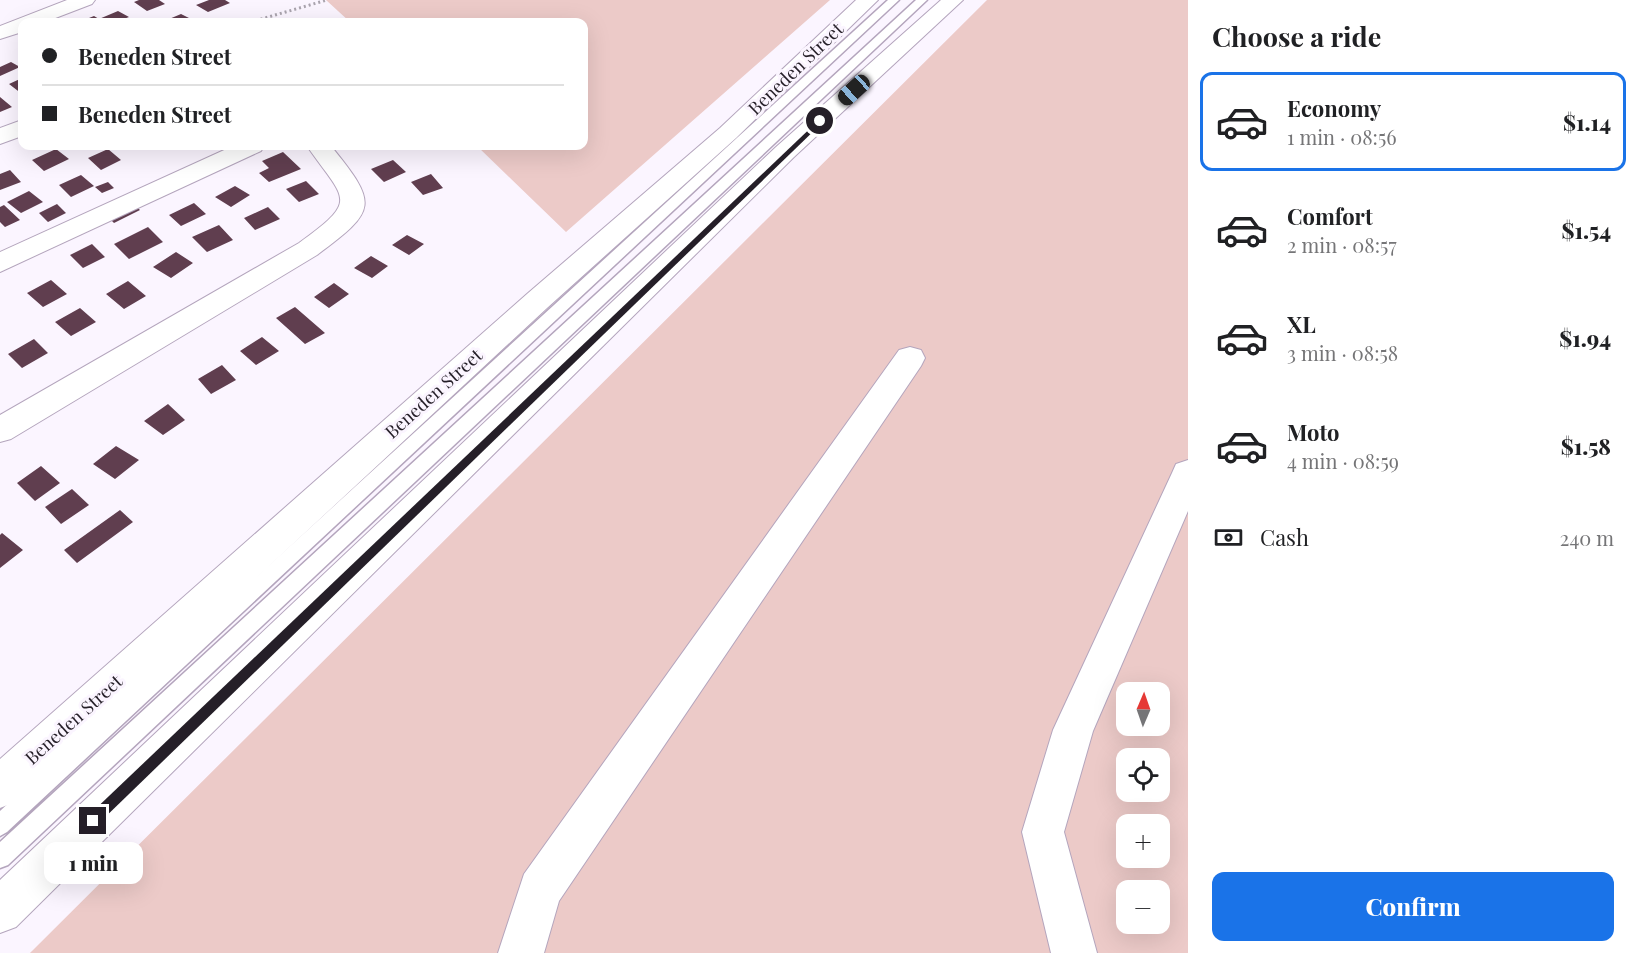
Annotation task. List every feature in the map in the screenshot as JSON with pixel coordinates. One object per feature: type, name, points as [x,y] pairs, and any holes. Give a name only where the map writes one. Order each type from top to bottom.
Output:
[{"type":"main road","points":[[38,18],[85,0]]},
{"type":"main road","name":"Beneden Street","points":[[0,787],[537,302],[728,133],[868,0]]},
{"type":"main road","points":[[0,911],[777,161],[953,0]]},
{"type":"main road","points":[[0,33],[18,26]]},
{"type":"main road","points":[[0,137],[18,129]]},
{"type":"main road","points":[[0,263],[243,150]]},
{"type":"main road","points":[[0,430],[298,255],[339,227],[355,205],[352,188],[323,150]]},
{"type":"main road","points":[[521,953],[540,890],[910,358]]},
{"type":"main road","points":[[1074,953],[1043,832],[1073,730],[1175,536],[1188,473]]},
{"type":"lane","points":[[0,825],[894,0]]},
{"type":"lane","points":[[0,857],[922,0]]},
{"type":"path","points":[[264,18],[327,0]]},
{"type":"shaded area","points":[[326,0],[830,0],[566,232],[481,150],[588,150],[588,18],[346,18]]},
{"type":"shaded area","points":[[987,0],[1188,0],[1188,953],[30,953]]},
{"type":"building","points":[[159,0],[165,4],[147,11],[134,2]]},
{"type":"building","points":[[209,0],[225,0],[230,3],[208,12],[196,5]]},
{"type":"building","points":[[118,11],[129,17],[126,18],[101,18]]},
{"type":"building","points":[[181,14],[189,18],[172,18]]},
{"type":"building","points":[[11,62],[18,66],[0,76],[0,67]]},
{"type":"building","points":[[18,80],[18,91],[9,84]]},
{"type":"building","points":[[0,97],[12,107],[0,112]]},
{"type":"building","points":[[54,150],[69,159],[44,171],[32,160]]},
{"type":"building","points":[[109,150],[121,160],[101,170],[88,158]]},
{"type":"building","points":[[283,152],[301,169],[269,182],[259,173],[269,168],[262,161]]},
{"type":"building","points":[[393,160],[406,172],[384,182],[371,169]]},
{"type":"building","points":[[10,170],[21,182],[0,190],[0,174]]},
{"type":"building","points":[[431,174],[443,188],[423,195],[411,182]]},
{"type":"building","points":[[81,175],[94,186],[71,197],[59,185]]},
{"type":"building","points":[[306,181],[319,194],[299,202],[286,189]]},
{"type":"building","points":[[108,182],[114,188],[102,193],[95,187]]},
{"type":"building","points":[[235,186],[250,195],[231,207],[215,197]]},
{"type":"building","points":[[29,191],[43,202],[21,213],[7,202]]},
{"type":"building","points":[[131,202],[140,210],[114,223],[106,215]]},
{"type":"building","points":[[194,203],[206,214],[181,226],[169,215]]},
{"type":"building","points":[[57,204],[66,213],[48,222],[39,213]]},
{"type":"building","points":[[4,205],[20,220],[5,227],[0,222],[0,207]]},
{"type":"building","points":[[268,207],[280,219],[255,230],[244,218]]},
{"type":"building","points":[[219,225],[233,240],[207,252],[192,237]]},
{"type":"building","points":[[148,227],[163,242],[129,259],[114,244]]},
{"type":"building","points":[[407,235],[424,244],[409,255],[392,245]]},
{"type":"building","points":[[92,244],[105,257],[83,268],[70,255]]},
{"type":"building","points":[[176,252],[193,263],[171,278],[153,267]]},
{"type":"building","points":[[371,256],[388,266],[372,278],[354,268]]},
{"type":"building","points":[[51,280],[67,294],[43,307],[27,293]]},
{"type":"building","points":[[128,281],[146,296],[124,309],[106,294]]},
{"type":"building","points":[[334,283],[349,294],[329,308],[314,297]]},
{"type":"building","points":[[295,307],[325,333],[305,344],[276,318]]},
{"type":"building","points":[[80,308],[96,322],[71,336],[55,322]]},
{"type":"building","points":[[262,337],[279,351],[256,365],[240,351]]},
{"type":"building","points":[[34,339],[48,353],[22,368],[8,354]]},
{"type":"building","points":[[222,365],[236,380],[211,394],[198,379]]},
{"type":"building","points":[[168,404],[185,420],[163,435],[144,421]]},
{"type":"building","points":[[116,446],[139,460],[115,479],[93,464]]},
{"type":"building","points":[[41,466],[60,483],[35,501],[17,483]]},
{"type":"building","points":[[72,489],[89,505],[61,524],[45,507]]},
{"type":"building","points":[[120,510],[133,522],[77,563],[64,550]]},
{"type":"building","points":[[2,533],[23,550],[0,568],[0,535]]},
{"type":"route","points":[[93,821],[244,673],[820,121]]}]
